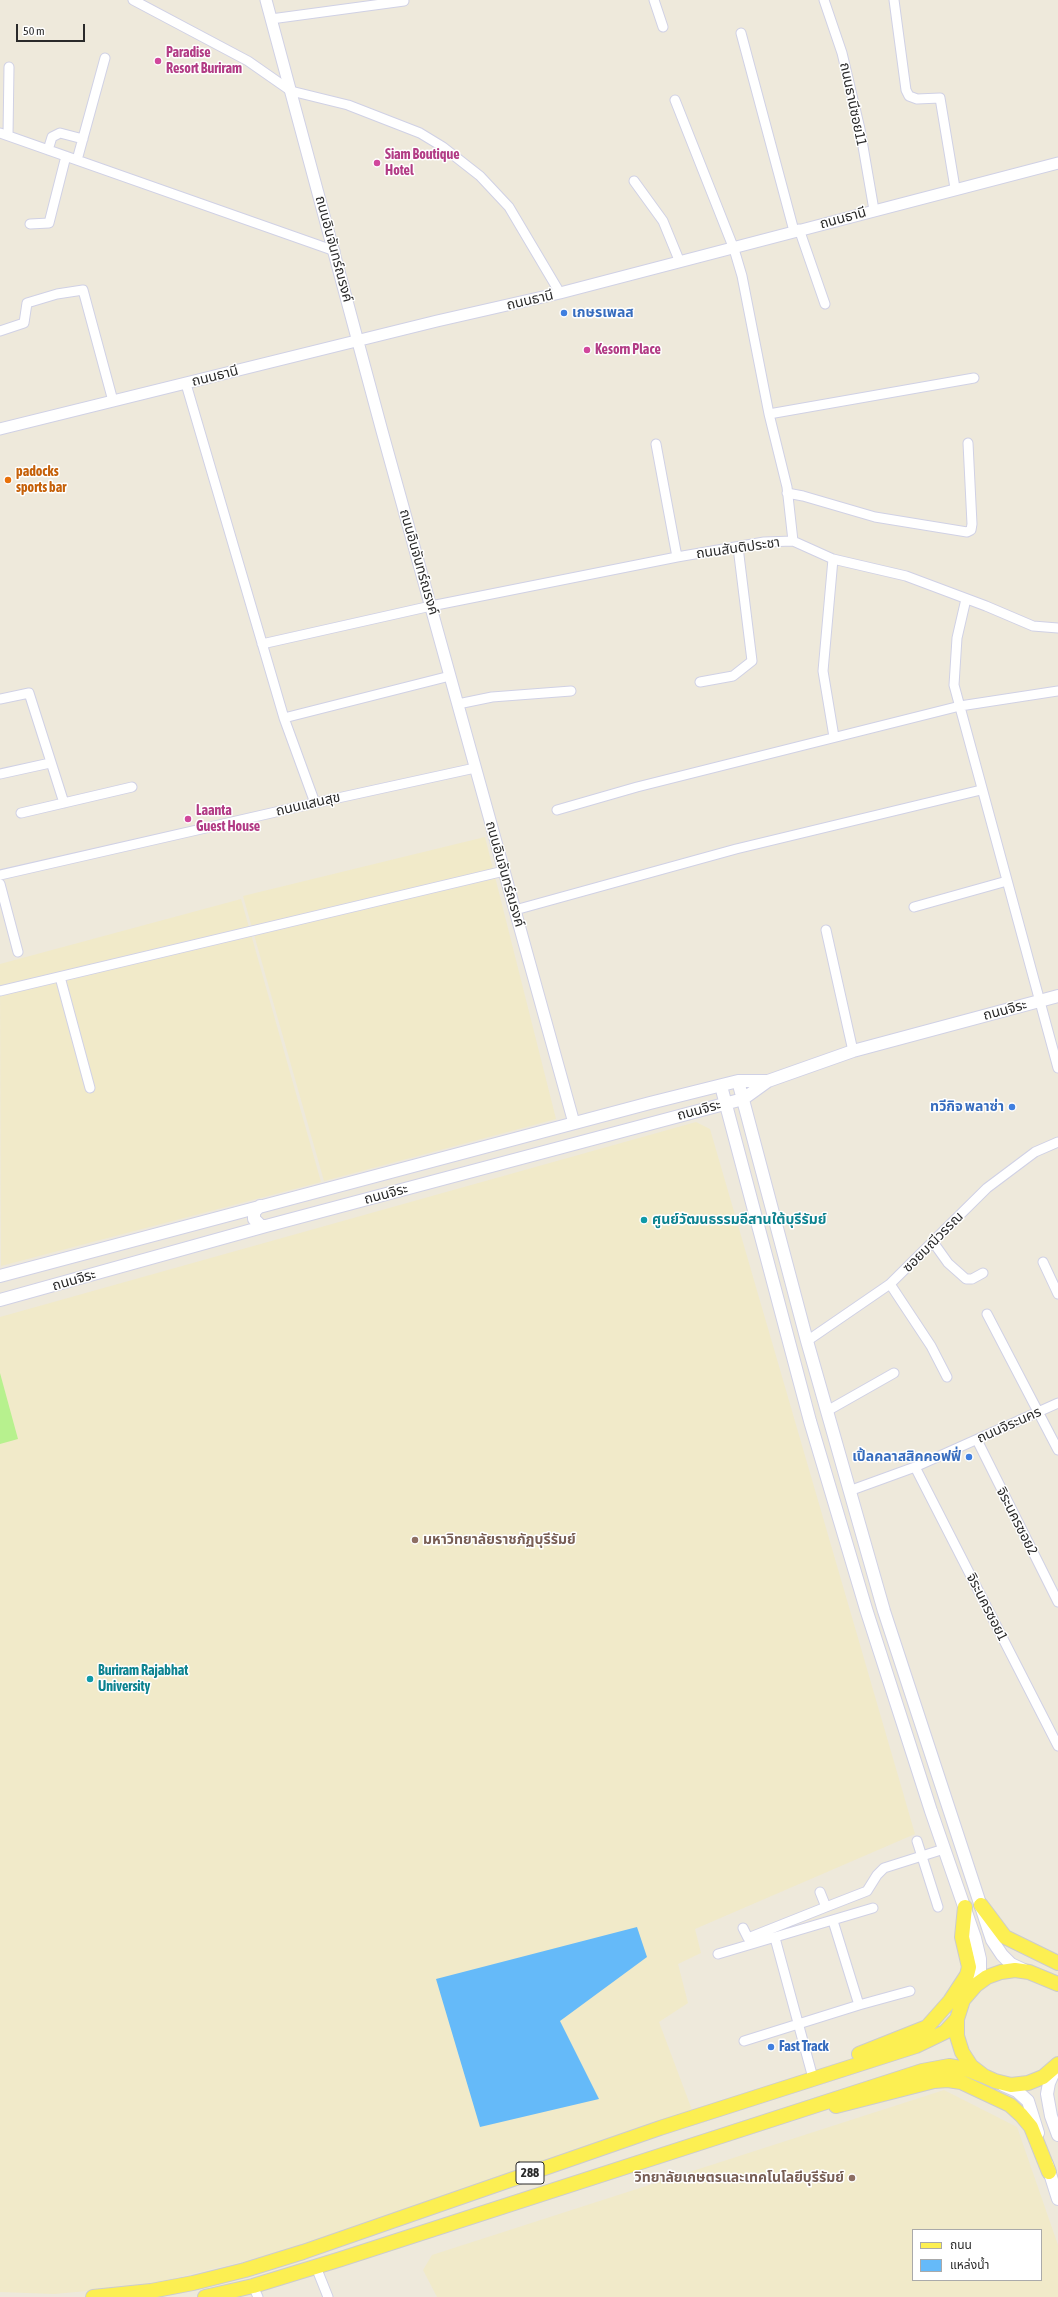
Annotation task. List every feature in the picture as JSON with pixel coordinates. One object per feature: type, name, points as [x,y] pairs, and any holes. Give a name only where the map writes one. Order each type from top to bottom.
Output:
[{"type":"main road","name":"ถนนจิระ","points":[[0,1300],[266,1226],[743,1099],[768,1081],[853,1050],[1058,996]]},
{"type":"main road","name":"ถนนจิระ","points":[[0,1276],[574,1123],[738,1081],[768,1081]]},
{"type":"main road","points":[[738,1081],[807,1341],[884,1611],[992,1940],[1002,1955],[1011,1964],[1058,1984]]},
{"type":"main road","points":[[721,1086],[810,1421],[868,1616],[944,1848],[965,1907],[980,1959],[980,1972],[976,1985]]},
{"type":"main road","points":[[260,1206],[254,1212],[254,1219],[260,1226],[266,1226]]},
{"type":"main road","points":[[238,1212],[246,1214],[250,1221],[249,1228],[244,1232]]},
{"type":"main road","points":[[981,1905],[1005,1937],[1058,1963]]},
{"type":"main road","points":[[815,2077],[834,2063],[927,2028],[950,2001],[967,1975],[969,1967],[962,1937],[965,1907]]},
{"type":"main road","points":[[1029,1972],[1015,1970],[1001,1972],[987,1977],[976,1985],[963,2000],[957,2019],[957,2036],[962,2052],[971,2066],[990,2079],[1017,2091],[1028,2101],[1058,2199]]},
{"type":"main road","points":[[1043,1978],[1058,1991]]},
{"type":"main road","name":"288","points":[[93,2297],[151,2291],[245,2270],[815,2077],[916,2046],[945,2032],[957,2019]]},
{"type":"main road","points":[[990,2079],[1011,2085],[1028,2083],[1043,2077],[1057,2065]]},
{"type":"main road","points":[[1057,2065],[1049,2083],[1047,2094],[1051,2116],[1058,2135]]},
{"type":"main road","name":"288","points":[[205,2297],[256,2291],[316,2267],[791,2112],[922,2071],[953,2067],[966,2069],[990,2079]]},
{"type":"main road","points":[[791,2112],[845,2105],[934,2082],[948,2080],[962,2082],[1010,2105],[1021,2115],[1031,2127],[1049,2172]]},
{"type":"street","points":[[133,0],[248,61],[291,91],[348,105],[420,133],[458,158],[480,176],[509,207],[560,293]]},
{"type":"street","name":"ถนนอินจันทร์ณรงค์","points":[[266,0],[358,341],[574,1123]]},
{"type":"street","points":[[654,0],[663,27]]},
{"type":"street","name":"ถนนธานีซอย11","points":[[824,0],[842,53],[860,130],[874,210]]},
{"type":"street","points":[[894,0],[906,90],[909,96],[917,99],[940,98],[955,188]]},
{"type":"street","points":[[271,18],[404,1]]},
{"type":"street","points":[[741,33],[797,230],[825,304]]},
{"type":"street","points":[[77,160],[105,58]]},
{"type":"street","points":[[9,67],[4,134],[335,252]]},
{"type":"street","points":[[675,100],[734,249],[742,276],[769,414],[787,493],[793,541]]},
{"type":"street","points":[[48,150],[52,137],[60,133],[83,139]]},
{"type":"street","points":[[30,224],[50,223],[66,156]]},
{"type":"street","name":"ถนนธานี","points":[[0,429],[113,400],[186,384],[560,293],[678,260],[734,249],[797,230],[955,188],[1058,163]]},
{"type":"street","points":[[634,181],[663,221],[678,260]]},
{"type":"street","points":[[0,331],[24,323],[27,303],[57,294],[83,290],[113,400]]},
{"type":"street","points":[[769,414],[974,378]]},
{"type":"street","points":[[186,384],[284,718],[315,803]]},
{"type":"street","points":[[656,444],[677,558]]},
{"type":"street","points":[[787,493],[875,516],[967,532],[971,530],[972,524],[968,444]]},
{"type":"street","name":"ถนนสันติประชา","points":[[262,644],[431,606],[677,558],[738,547],[793,541],[833,559],[906,576],[1033,626],[1058,628]]},
{"type":"street","points":[[700,682],[733,676],[752,661],[738,547]]},
{"type":"street","points":[[833,559],[823,671],[834,738]]},
{"type":"street","points":[[966,599],[957,638],[954,686],[981,790],[1058,1068]]},
{"type":"street","points":[[284,718],[450,676]]},
{"type":"street","points":[[458,704],[492,696],[571,691]]},
{"type":"street","points":[[557,810],[637,787],[960,706],[1058,691]]},
{"type":"street","points":[[0,699],[29,693],[64,803]]},
{"type":"street","points":[[0,774],[50,762]]},
{"type":"street","name":"ถนนแสนสุข","points":[[0,875],[476,768]]},
{"type":"street","points":[[21,812],[132,787]]},
{"type":"street","points":[[515,910],[736,849],[981,790]]},
{"type":"street","points":[[0,991],[504,871]]},
{"type":"street","points":[[914,907],[1007,881]]},
{"type":"street","points":[[0,884],[18,952]]},
{"type":"street","points":[[826,930],[853,1050]]},
{"type":"street","points":[[60,977],[90,1088]]},
{"type":"street","name":"ซอยมณีวรรณ","points":[[807,1341],[890,1284],[987,1188],[1035,1152],[1058,1142]]},
{"type":"street","points":[[933,1242],[948,1263],[966,1279],[972,1279],[983,1273]]},
{"type":"street","points":[[1043,1262],[1058,1294]]},
{"type":"street","points":[[890,1284],[931,1346],[947,1377]]},
{"type":"street","points":[[987,1314],[1058,1450]]},
{"type":"street","points":[[827,1411],[894,1373]]},
{"type":"street","name":"ถนนจิระนคร","points":[[849,1491],[915,1467],[1058,1403]]},
{"type":"street","name":"จิระนครซอย2","points":[[976,1440],[1058,1602]]},
{"type":"street","name":"จิระนครซอย1","points":[[915,1467],[1058,1746]]},
{"type":"street","points":[[917,1841],[938,1906]]},
{"type":"street","points":[[743,1928],[748,1938],[826,1908],[867,1891],[877,1875],[884,1868],[944,1848]]},
{"type":"street","points":[[820,1892],[826,1908]]},
{"type":"street","points":[[718,1954],[873,1908]]},
{"type":"street","points":[[833,1921],[859,2005]]},
{"type":"street","points":[[776,1938],[798,2023],[815,2077]]},
{"type":"street","points":[[744,2041],[798,2023],[910,1991]]},
{"type":"street","points":[[316,2267],[328,2297]]},
{"type":"shaded area","points":[[485,837],[556,1119],[324,1181],[243,896]]},
{"type":"shaded area","points":[[241,899],[321,1182],[1,1266],[0,964]]},
{"type":"shaded area","name":"มหาวิทยาลัยราชภัฏบุรีรัมย์","points":[[696,1122],[710,1129],[915,1834],[695,1929],[701,1953],[678,1964],[688,2003],[659,2022],[692,2110],[294,2249],[142,2286],[54,2294],[0,2292],[0,1317]]},
{"type":"shaded area","name":"วิทยาลัยเกษตรและเทคโนโลยีบุรีรัมย์","points":[[944,2090],[1017,2127],[1058,2245],[1058,2297],[437,2297],[423,2270],[432,2255]]},
{"type":"green space","points":[[0,1373],[18,1439],[0,1444]]},
{"type":"water","points":[[637,1927],[647,1957],[560,2021],[599,2099],[480,2127],[436,1979]]},
{"type":"place","name":"Paradise Resort Buriram","points":[[158,61]]},
{"type":"place","name":"Siam Boutique Hotel","points":[[377,163]]},
{"type":"place","name":"เกษรเพลส","points":[[564,313]]},
{"type":"place","name":"Kesorn Place","points":[[587,350]]},
{"type":"place","name":"padocks sports bar","points":[[8,480]]},
{"type":"place","name":"Laanta Guest House","points":[[188,819]]},
{"type":"place","name":"ทวีกิจ พลาซ่า","points":[[1012,1107]]},
{"type":"place","name":"ศูนย์วัฒนธรรมอีสานใต้บุรีรัมย์","points":[[644,1220]]},
{"type":"place","name":"เปิ้ลคลาสสิคคอฟฟี่","points":[[969,1457]]},
{"type":"place","name":"มหาวิทยาลัยราชภัฏบุรีรัมย์","points":[[415,1540]]},
{"type":"place","name":"Buriram Rajabhat University","points":[[90,1679]]},
{"type":"place","name":"Fast Track","points":[[771,2047]]},
{"type":"place","name":"วิทยาลัยเกษตรและเทคโนโลยีบุรีรัมย์","points":[[852,2178]]}]
